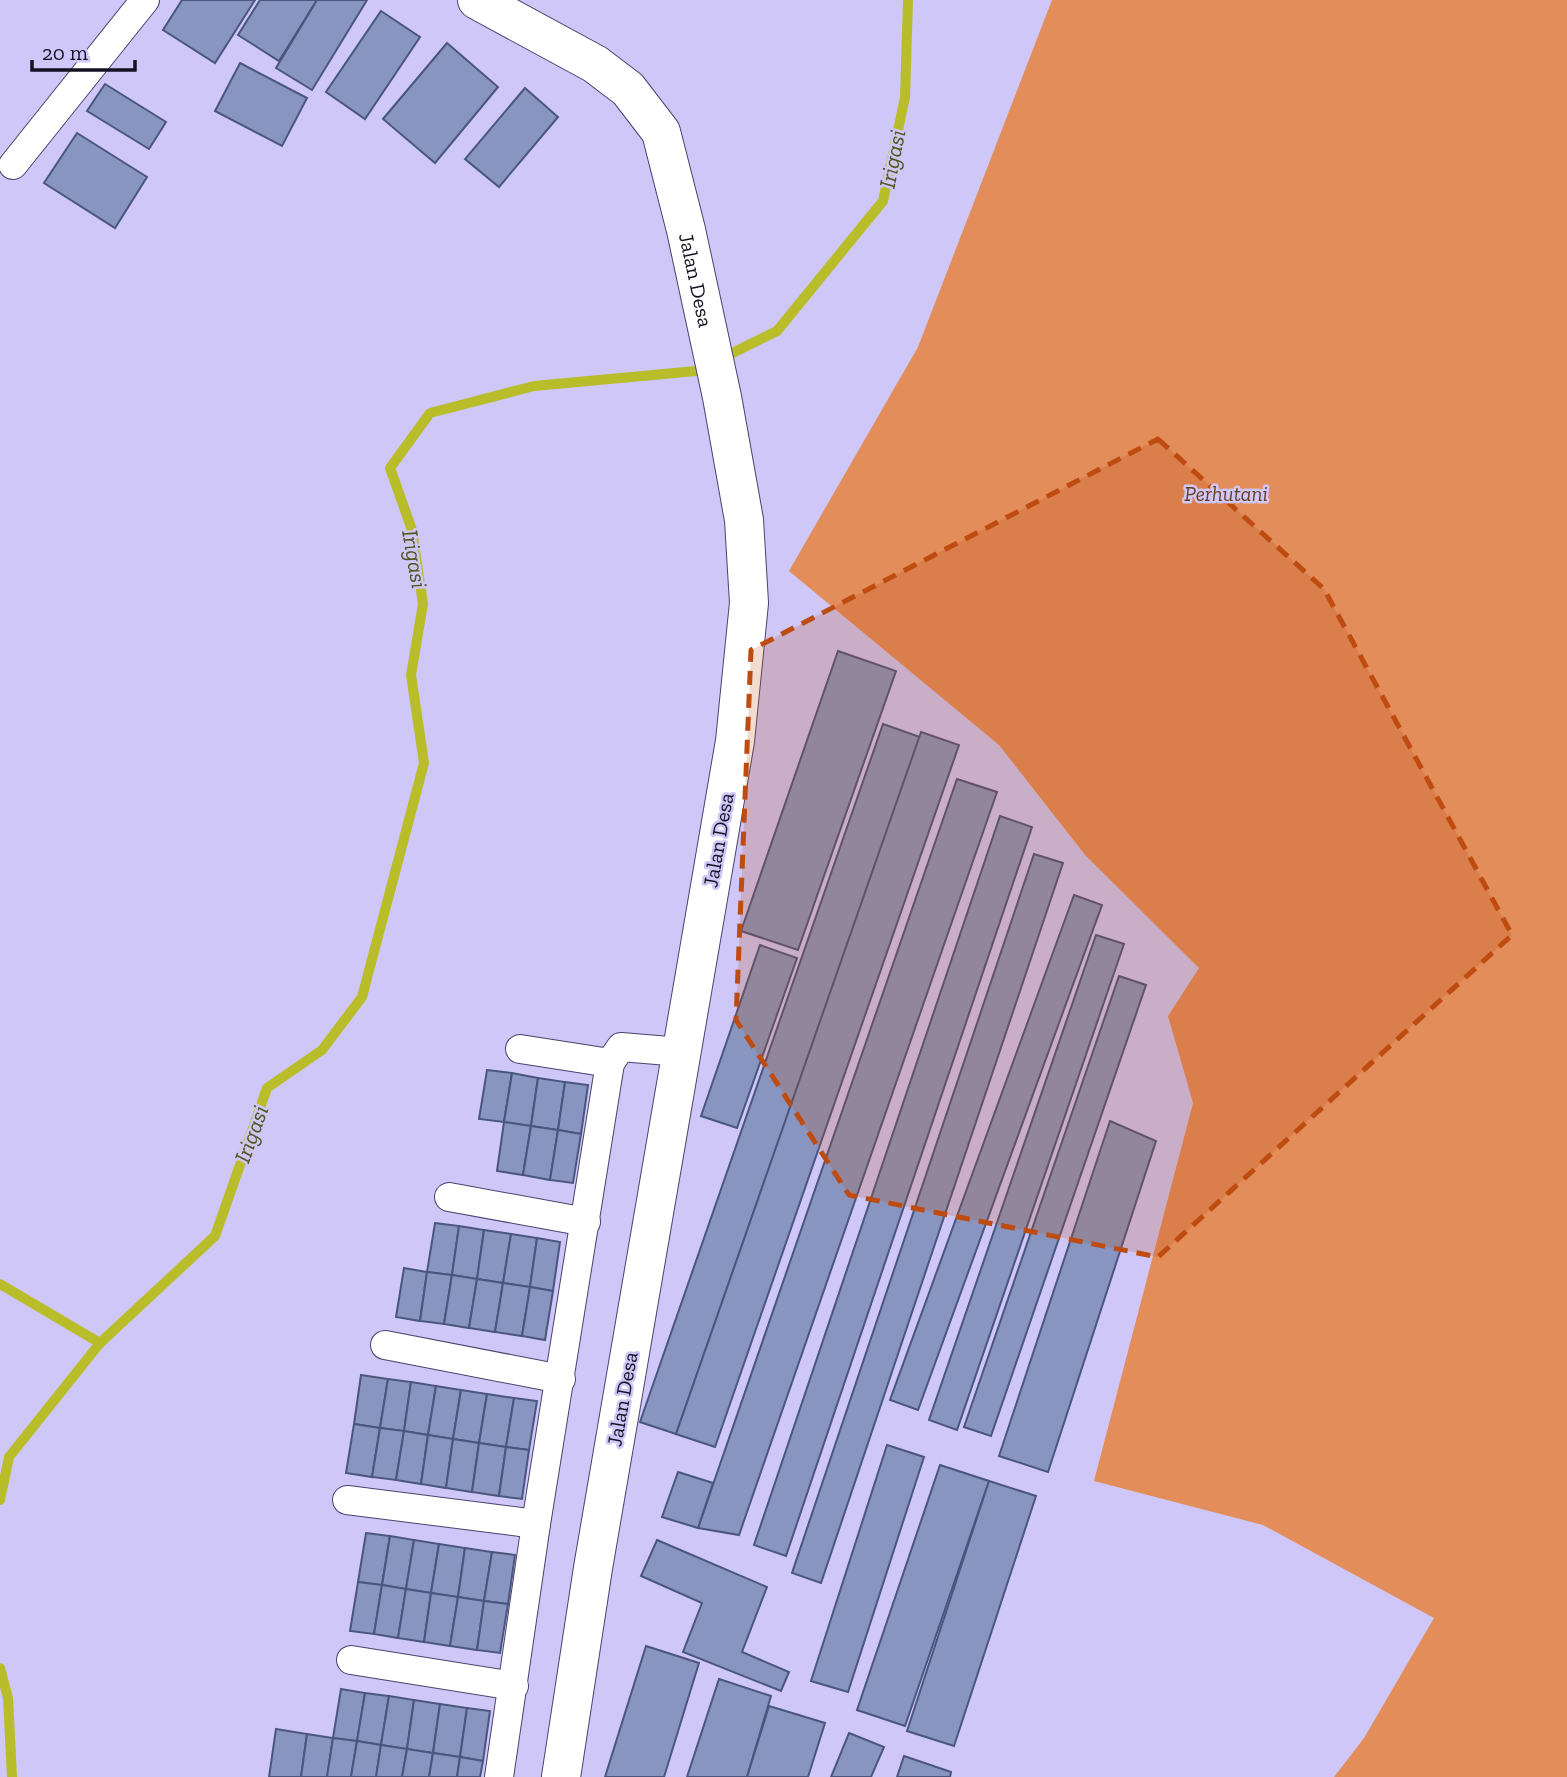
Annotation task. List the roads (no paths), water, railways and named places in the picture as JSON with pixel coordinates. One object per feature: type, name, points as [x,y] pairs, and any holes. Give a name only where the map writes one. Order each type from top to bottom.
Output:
[{"type":"street","points":[[13,165],[145,0]]},
{"type":"street","name":"Jalan Desa","points":[[477,0],[595,64],[628,89],[661,132],[686,230],[722,397],[744,520],[749,603],[735,741],[593,1568],[561,1777]]},
{"type":"street","points":[[499,1777],[536,1524],[611,1063],[621,1046],[681,1052]]},
{"type":"street","points":[[520,1049],[611,1063]]},
{"type":"street","points":[[449,1197],[586,1222]]},
{"type":"street","points":[[385,1345],[561,1379]]},
{"type":"street","points":[[347,1500],[536,1524]]},
{"type":"street","points":[[351,1660],[514,1686]]},
{"type":"waterway","name":"Irigasi","points":[[0,1500],[9,1457],[100,1343],[215,1236],[267,1088],[322,1050],[362,997],[424,763],[411,675],[423,604],[412,530],[390,468],[430,413],[534,386],[696,371],[777,331],[883,201],[905,97],[908,0]]},
{"type":"waterway","name":"Irigasi","points":[[0,1284],[100,1343]]},
{"type":"waterway","name":"Irigasi","points":[[0,1668],[8,1698],[12,1777]]},
{"type":"park label","name":"Perhutani","points":[[1226,493]]}]
